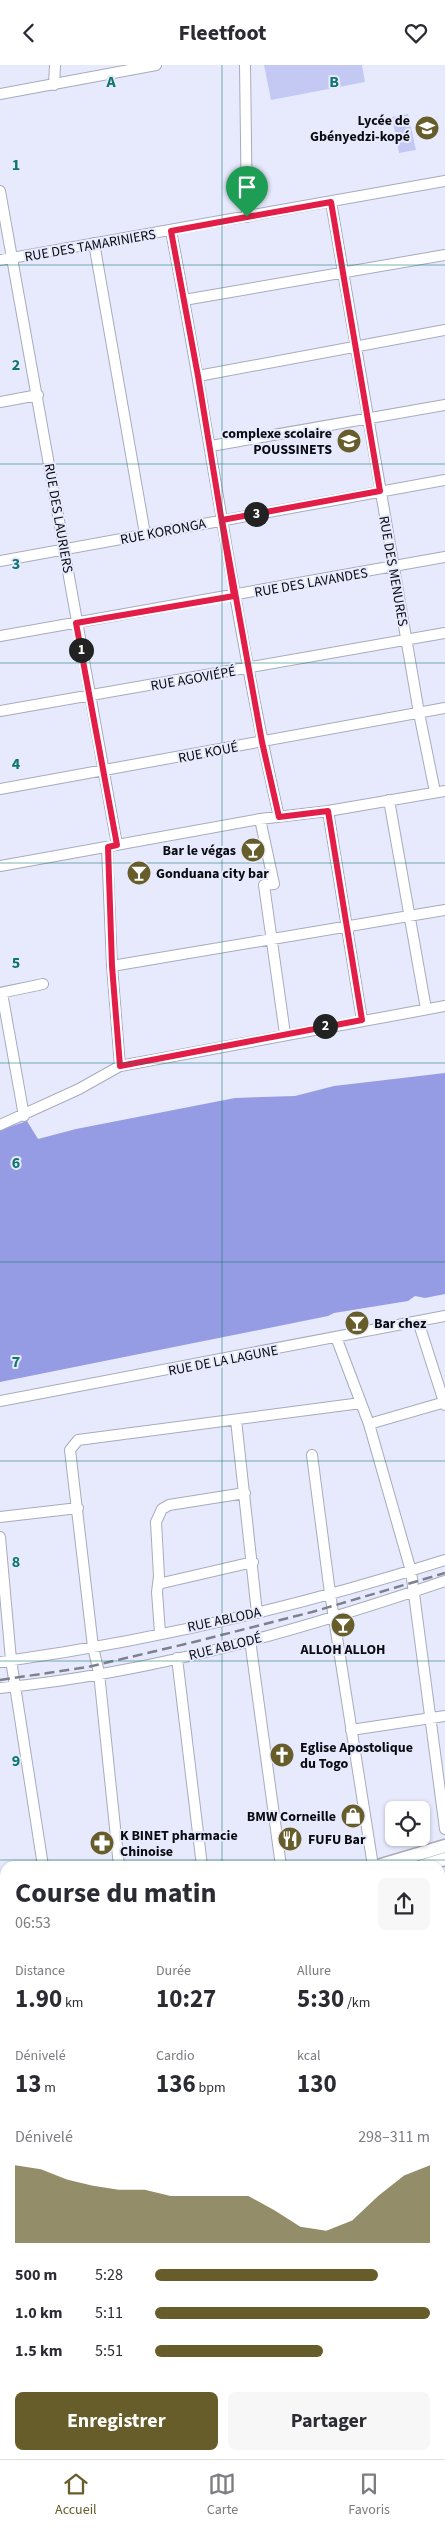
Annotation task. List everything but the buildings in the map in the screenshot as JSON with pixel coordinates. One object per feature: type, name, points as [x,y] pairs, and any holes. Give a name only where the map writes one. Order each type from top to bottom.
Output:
[{"type":"main road","points":[[395,1861],[445,1846]]},
{"type":"street","points":[[54,85],[55,65]]},
{"type":"street","points":[[1,91],[54,85],[155,65]]},
{"type":"street","points":[[245,65],[247,217]]},
{"type":"street","name":"RUE DES TAMARINIERS","points":[[0,260],[445,181]]},
{"type":"street","name":"RUE DES LAURIERS","points":[[0,191],[38,395],[102,771],[112,846],[112,966],[120,1066]]},
{"type":"street","name":"RUE DES MENURES","points":[[331,202],[419,713],[440,792]]},
{"type":"street","points":[[171,231],[198,376],[234,596],[262,742],[279,817]]},
{"type":"street","points":[[94,243],[145,534]]},
{"type":"street","points":[[184,300],[445,255]]},
{"type":"street","points":[[198,376],[356,345],[445,330]]},
{"type":"street","points":[[0,402],[38,395]]},
{"type":"street","points":[[210,446],[445,405]]},
{"type":"street","name":"RUE KORONGA","points":[[0,561],[445,480]]},
{"type":"street","name":"RUE DES LAVANDES","points":[[0,637],[445,557]]},
{"type":"street","name":"RUE AGOVIÉPÉ","points":[[0,711],[445,633]]},
{"type":"street","name":"RUE KOUÉ","points":[[0,789],[445,709]]},
{"type":"street","points":[[0,866],[260,819],[328,811],[440,792]]},
{"type":"street","points":[[389,801],[426,1009]]},
{"type":"street","points":[[328,811],[362,1020]]},
{"type":"street","points":[[260,819],[274,884],[264,885],[285,1034]]},
{"type":"street","points":[[112,966],[445,910]]},
{"type":"street","points":[[24,1115],[1,993],[43,984]]},
{"type":"street","points":[[0,1125],[80,1089],[120,1066],[285,1034],[445,1006]]},
{"type":"street","name":"RUE DE LA LAGUNE","points":[[0,1401],[445,1316]]},
{"type":"street","points":[[369,1424],[445,1403],[418,1321]]},
{"type":"street","points":[[336,1337],[369,1424],[405,1557],[411,1571],[445,1829]]},
{"type":"street","points":[[118,1861],[99,1673],[93,1647],[70,1450],[78,1440],[361,1403]]},
{"type":"street","points":[[236,1420],[253,1562],[257,1613]]},
{"type":"street","points":[[312,1455],[330,1593],[371,1861]]},
{"type":"street","points":[[160,1633],[158,1584],[160,1577],[156,1522],[162,1509],[169,1505],[245,1493]]},
{"type":"street","points":[[0,1517],[78,1508]]},
{"type":"street","points":[[0,1537],[11,1660],[42,1861]]},
{"type":"street","name":"RUE ABLODA","points":[[0,1661],[93,1647],[257,1613],[445,1560]]},
{"type":"street","points":[[158,1584],[253,1562]]},
{"type":"street","name":"RUE ABLODÉ","points":[[0,1688],[99,1673],[177,1658],[335,1618],[445,1581]]},
{"type":"street","points":[[250,1640],[280,1861]]},
{"type":"street","points":[[177,1658],[201,1861]]},
{"type":"street","points":[[351,1730],[445,1716]]},
{"type":"shaded area","points":[[264,65],[362,65],[365,82],[271,100]]},
{"type":"shaded area","points":[[408,114],[416,150],[399,153],[392,117]]},
{"type":"water","points":[[445,1073],[445,1294],[425,1298],[415,1296],[408,1301],[334,1313],[328,1316],[0,1382],[0,1130],[27,1121],[38,1139],[76,1129],[235,1098],[295,1096],[334,1086]]},
{"type":"railway","points":[[0,1680],[88,1667],[194,1642],[312,1612],[445,1573]]},
{"type":"place","name":"Lycée de Gbényedzi-kopé","points":[[427,128]]},
{"type":"place","name":"complexe scolaire POUSSINETS","points":[[349,441]]},
{"type":"place","name":"Bar le végas","points":[[253,850]]},
{"type":"place","name":"Gonduana city bar","points":[[139,873]]},
{"type":"place","name":"Bar chez","points":[[357,1323]]},
{"type":"place","name":"ALLOH ALLOH","points":[[343,1625]]},
{"type":"place","name":"Eglise Apostolique du Togo","points":[[282,1755]]},
{"type":"place","name":"BMW Corneille","points":[[353,1816]]},
{"type":"place","name":"FUFU Bar","points":[[290,1839]]},
{"type":"place","name":"K BINET pharmacie Chinoise","points":[[102,1843]]},
{"type":"route","points":[[247,217],[171,231],[198,376],[234,596],[76,623],[117,845],[108,847],[112,966],[120,1066],[362,1020],[328,811],[279,817],[262,742],[234,596],[222,520],[380,491],[331,202],[247,217]]}]
